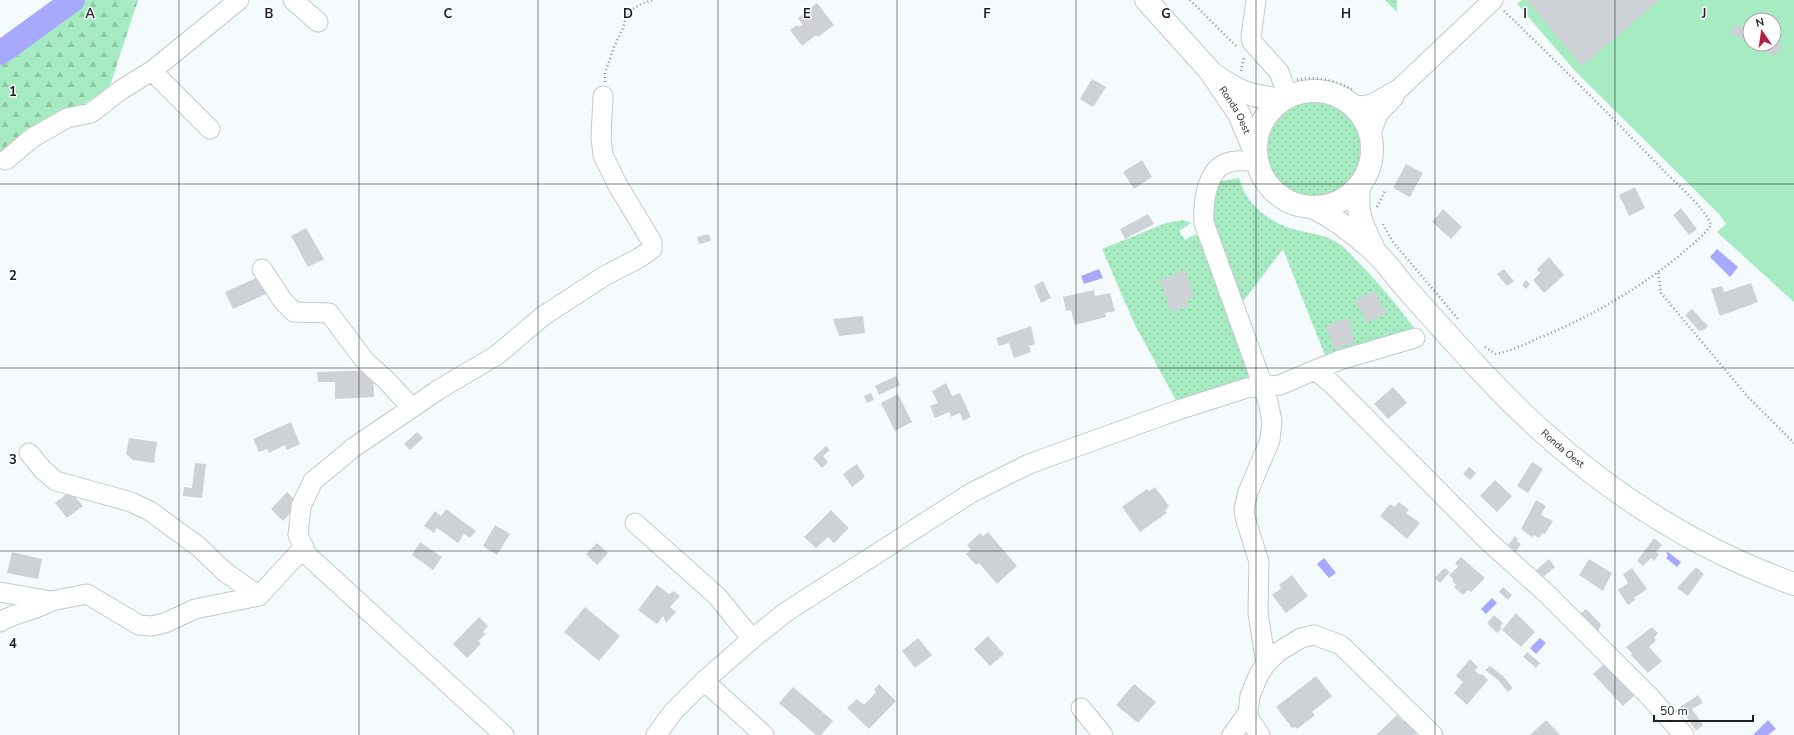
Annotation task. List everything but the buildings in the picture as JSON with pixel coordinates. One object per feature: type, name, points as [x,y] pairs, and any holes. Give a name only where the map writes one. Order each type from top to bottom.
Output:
[{"type":"main road","name":"Ronda Oest","points":[[1146,0],[1210,71],[1234,104],[1246,126],[1256,157]]},
{"type":"main road","name":"Ronda Oest","points":[[1210,71],[1232,88],[1261,96],[1285,93]]},
{"type":"main road","points":[[1316,90],[1356,99],[1371,133],[1373,147],[1372,161],[1367,174],[1359,186],[1341,200],[1330,205],[1313,207],[1298,205],[1284,199],[1272,189],[1262,177],[1256,157],[1258,132],[1267,114],[1285,93],[1316,90]]},
{"type":"main road","name":"Ronda Oest","points":[[1359,186],[1357,204],[1360,221],[1376,254]]},
{"type":"main road","name":"Ronda Oest","points":[[1313,207],[1341,224],[1376,254],[1420,304],[1522,413],[1589,471],[1645,510],[1695,540],[1724,555],[1794,584]]},
{"type":"street","points":[[6,160],[32,138],[67,118],[91,113],[121,90],[153,70],[239,0]]},
{"type":"street","points":[[293,0],[318,22]]},
{"type":"street","points":[[1256,0],[1251,38],[1252,42],[1279,72],[1285,93]]},
{"type":"street","points":[[1356,99],[1366,106],[1400,88],[1492,0]]},
{"type":"street","points":[[153,70],[160,79],[210,129]]},
{"type":"street","points":[[1371,133],[1378,114],[1394,98],[1400,88]]},
{"type":"street","points":[[504,735],[306,554],[298,535],[301,506],[313,481],[353,448],[438,390],[497,355],[543,316],[606,275],[639,258],[652,249],[652,242],[617,184],[603,154],[601,138],[603,96]]},
{"type":"street","points":[[1256,157],[1224,164],[1214,171],[1206,192],[1203,212],[1204,223],[1240,319],[1270,409],[1272,431],[1270,440],[1248,492],[1244,509],[1245,517],[1259,562],[1258,613],[1266,664]]},
{"type":"street","points":[[262,269],[282,301],[294,312],[329,313],[365,361],[387,381],[412,408]]},
{"type":"street","points":[[656,735],[673,712],[704,681],[752,639],[786,612],[917,526],[965,496],[1003,476],[1029,464],[1178,410],[1247,388],[1280,385],[1340,360],[1415,338]]},
{"type":"street","points":[[1315,370],[1332,384],[1488,541],[1547,594],[1649,696],[1684,735]]},
{"type":"street","points":[[29,453],[43,470],[56,481],[131,502],[150,511],[199,547],[225,572],[259,596]]},
{"type":"street","points":[[635,522],[717,596],[752,639]]},
{"type":"street","points":[[0,622],[12,615],[38,609],[51,601],[87,594],[139,625],[151,626],[165,623],[195,609],[259,596],[304,547]]},
{"type":"street","points":[[0,592],[51,601]]},
{"type":"street","points":[[1260,735],[1249,719],[1248,713],[1250,696],[1259,674],[1266,664],[1278,652],[1301,638],[1314,635],[1341,645],[1433,735]]},
{"type":"street","points":[[704,681],[764,735]]},
{"type":"street","points":[[1081,708],[1103,735]]},
{"type":"street","points":[[1232,735],[1248,713]]},
{"type":"path","points":[[603,96],[605,73],[626,17],[631,10],[643,3],[654,0]]},
{"type":"path","points":[[1190,0],[1240,49]]},
{"type":"path","points":[[1481,344],[1496,354],[1506,352],[1555,332],[1620,299],[1658,273],[1705,234],[1711,225],[1709,218],[1584,88],[1492,0]]},
{"type":"path","points":[[1239,77],[1245,54]]},
{"type":"path","points":[[1285,93],[1306,78],[1327,80],[1347,86],[1356,99]]},
{"type":"path","points":[[1378,213],[1376,205],[1386,189]]},
{"type":"path","points":[[1380,221],[1394,242],[1461,322]]},
{"type":"path","points":[[1658,273],[1661,293],[1748,397],[1794,443]]},
{"type":"green space","points":[[59,0],[138,0],[109,89],[0,155],[0,58]]},
{"type":"green space","points":[[1385,0],[1397,0],[1397,12]]},
{"type":"green space","points":[[1522,0],[1794,0],[1794,302],[1717,232],[1726,224],[1720,215],[1576,72],[1517,4]]},
{"type":"green space","points":[[1313,101],[1332,104],[1347,115],[1358,130],[1361,149],[1358,168],[1347,183],[1332,194],[1313,197],[1294,194],[1279,183],[1268,168],[1265,149],[1268,130],[1279,115],[1294,104]]},
{"type":"green space","points":[[1239,178],[1248,198],[1262,213],[1290,228],[1327,237],[1348,251],[1396,304],[1416,330],[1326,358],[1283,249],[1244,300],[1240,302],[1209,214],[1215,182]]},
{"type":"green space","points":[[1183,220],[1191,223],[1179,231],[1185,240],[1196,234],[1204,246],[1249,372],[1247,380],[1178,404],[1135,325],[1102,249],[1166,223]]},
{"type":"water","points":[[1717,249],[1738,267],[1730,277],[1710,257]]},
{"type":"water","points":[[1099,269],[1103,278],[1084,284],[1081,276]]},
{"type":"water","points":[[1666,552],[1681,562],[1677,567],[1666,558],[1668,556]]},
{"type":"water","points":[[1324,558],[1336,573],[1329,578],[1317,564]]},
{"type":"water","points":[[1492,598],[1497,603],[1486,614],[1481,609]]},
{"type":"water","points":[[1540,638],[1546,643],[1536,654],[1530,648]]},
{"type":"water","points":[[1768,720],[1776,729],[1768,735],[1753,735]]},
{"type":"waterway","points":[[0,53],[73,0]]}]
